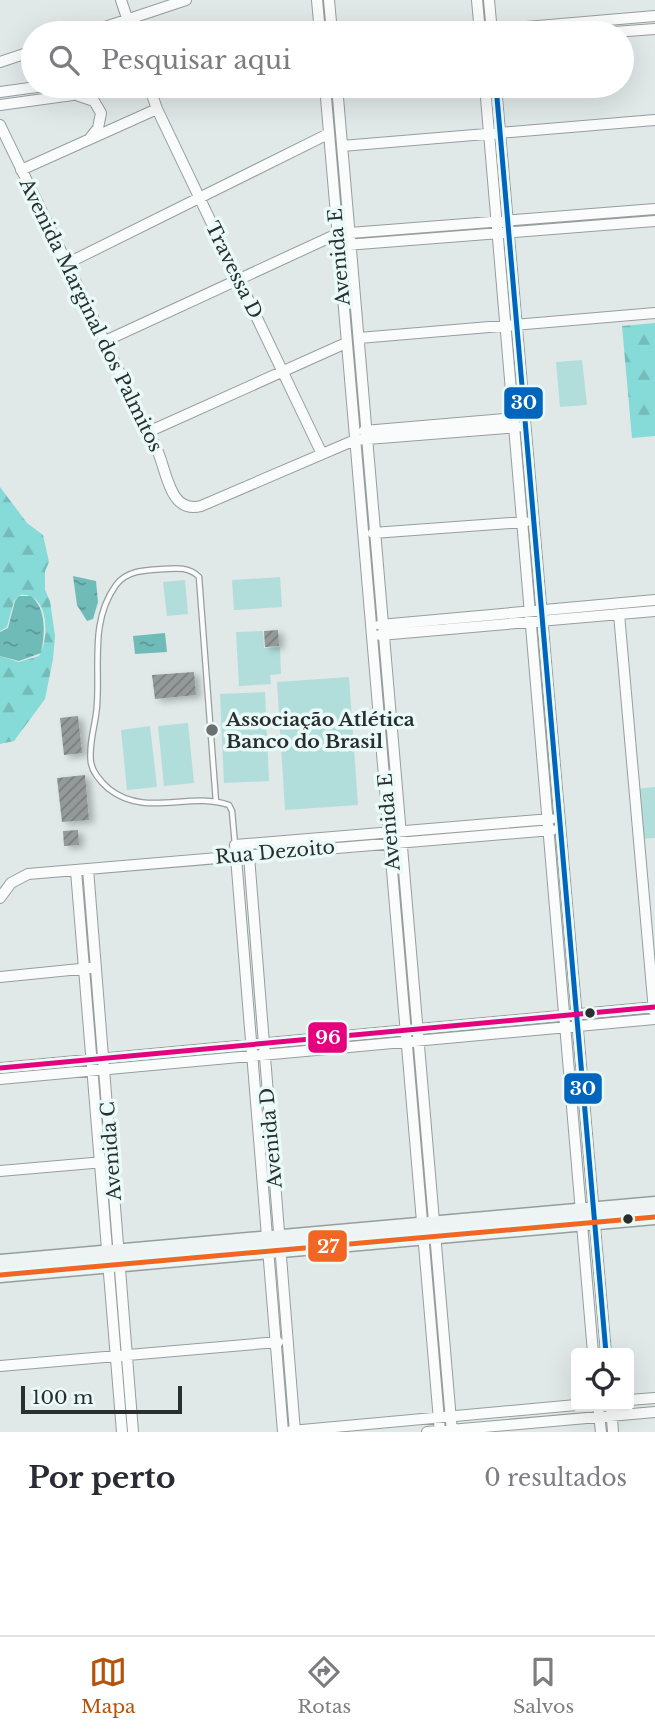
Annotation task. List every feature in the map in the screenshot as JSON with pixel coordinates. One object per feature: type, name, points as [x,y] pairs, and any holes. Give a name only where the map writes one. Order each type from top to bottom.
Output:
[{"type":"street","points":[[121,0],[127,20]]},
{"type":"street","points":[[124,21],[186,0]]},
{"type":"street","points":[[317,0],[319,21]]},
{"type":"street","points":[[329,0],[331,21]]},
{"type":"street","points":[[477,0],[479,21]]},
{"type":"street","points":[[489,0],[491,21]]},
{"type":"street","points":[[604,21],[655,16]]},
{"type":"street","points":[[634,31],[655,29]]},
{"type":"street","points":[[0,62],[21,55]]},
{"type":"street","points":[[0,92],[21,89]]},
{"type":"street","points":[[0,105],[50,98]]},
{"type":"street","points":[[85,98],[97,105],[100,123],[95,133],[85,141]]},
{"type":"street","name":"Travessa D","points":[[153,98],[322,454]]},
{"type":"street","name":"Avenida E","points":[[326,98],[408,1041],[452,1431]]},
{"type":"street","name":"Avenida E","points":[[338,98],[420,1040],[440,1431]]},
{"type":"street","points":[[486,98],[565,1027],[605,1348]]},
{"type":"street","points":[[497,98],[558,818],[578,1014],[593,1348]]},
{"type":"street","points":[[21,170],[157,109]]},
{"type":"street","points":[[342,146],[655,120]]},
{"type":"street","name":"Avenida Marginal dos Palmitos","points":[[0,125],[148,432],[174,498],[180,504],[201,506],[322,454]]},
{"type":"street","points":[[66,264],[328,134]]},
{"type":"street","points":[[103,342],[238,277],[337,234],[655,209]]},
{"type":"street","points":[[338,246],[655,221]]},
{"type":"street","points":[[359,338],[655,313]]},
{"type":"street","points":[[148,432],[346,343]]},
{"type":"street","points":[[322,454],[355,436],[524,422]]},
{"type":"street","points":[[364,534],[533,522]]},
{"type":"street","points":[[373,631],[541,616],[655,600]]},
{"type":"street","points":[[541,616],[655,611]]},
{"type":"street","points":[[105,1063],[252,1055],[655,1019],[620,614]]},
{"type":"street","name":"Rua Dezoito","points":[[403,837],[558,818]]},
{"type":"street","name":"Rua Dezoito","points":[[0,898],[20,876],[235,850],[403,837],[560,829]]},
{"type":"street","name":"Avenida D","points":[[248,849],[264,1054],[274,1244],[275,1342],[282,1432]]},
{"type":"street","name":"Avenida D","points":[[235,850],[252,1055],[287,1341],[295,1431]]},
{"type":"street","name":"Avenida C","points":[[88,869],[112,1162],[115,1356],[122,1432]]},
{"type":"street","name":"Avenida C","points":[[76,871],[101,1163],[126,1355],[133,1432]]},
{"type":"street","points":[[0,976],[96,967]]},
{"type":"street","points":[[0,1079],[251,1043],[655,1007]]},
{"type":"street","points":[[0,1068],[93,1065]]},
{"type":"street","points":[[0,1171],[112,1162]]},
{"type":"street","points":[[587,1217],[655,1204]]},
{"type":"street","points":[[0,1275],[113,1259],[431,1230],[587,1217],[655,1217]]},
{"type":"street","points":[[0,1262],[113,1259]]},
{"type":"street","points":[[0,1366],[287,1341]]},
{"type":"street","points":[[634,1400],[655,1398]]},
{"type":"street","points":[[282,1432],[571,1405]]},
{"type":"street","points":[[427,1432],[598,1411],[601,1432]]},
{"type":"street","points":[[613,1432],[611,1411],[655,1412]]},
{"type":"lane","points":[[216,802],[199,578],[184,569],[132,573],[113,591],[98,632],[97,702],[91,747],[93,769],[110,789],[128,800],[156,805],[216,802],[231,808],[235,850]]},
{"type":"lane","points":[[234,833],[248,849]]},
{"type":"green space","points":[[655,323],[655,436],[632,438],[622,326]]},
{"type":"green space","points":[[0,487],[27,523],[43,535],[49,562],[45,571],[45,590],[50,601],[55,636],[45,699],[14,741],[0,744],[0,656],[19,662],[39,656],[45,639],[45,628],[42,608],[37,600],[20,595],[14,601],[7,627],[0,631]]},
{"type":"shaded area","points":[[582,360],[587,405],[560,407],[556,362]]},
{"type":"shaded area","points":[[280,577],[282,607],[234,610],[232,580]]},
{"type":"shaded area","points":[[185,580],[188,614],[167,616],[163,582]]},
{"type":"shaded area","points":[[263,631],[264,648],[280,647],[281,674],[270,675],[271,684],[239,686],[236,632]]},
{"type":"shaded area","points":[[349,677],[358,805],[285,810],[277,682]]},
{"type":"shaded area","points":[[265,692],[269,781],[224,783],[220,694]]},
{"type":"shaded area","points":[[188,723],[194,783],[164,786],[158,726]]},
{"type":"shaded area","points":[[150,726],[157,787],[127,790],[121,730]]},
{"type":"shaded area","points":[[655,787],[655,838],[639,839],[635,789]]},
{"type":"water","points":[[73,576],[96,581],[98,602],[93,619],[87,621],[77,605]]},
{"type":"water","points":[[19,596],[31,596],[36,601],[44,630],[41,653],[19,661],[0,656],[0,632],[8,628],[15,601]]},
{"type":"water","points":[[165,633],[167,652],[135,654],[133,636]]},
{"type":"building","points":[[278,630],[279,646],[265,647],[264,631]]},
{"type":"building","points":[[194,672],[196,695],[155,699],[152,675]]},
{"type":"building","points":[[78,716],[82,753],[64,755],[60,718]]},
{"type":"building","points":[[85,775],[89,820],[62,822],[57,778]]},
{"type":"building","points":[[78,830],[79,845],[64,846],[63,831]]},
{"type":"transit line","name":"30","points":[[497,98],[606,1348]]},
{"type":"transit line","name":"96","points":[[0,1068],[655,1007]]},
{"type":"transit line","name":"27","points":[[0,1275],[655,1217]]},
{"type":"place","name":"Associação Atlética Banco do Brasil","points":[[212,730]]}]
